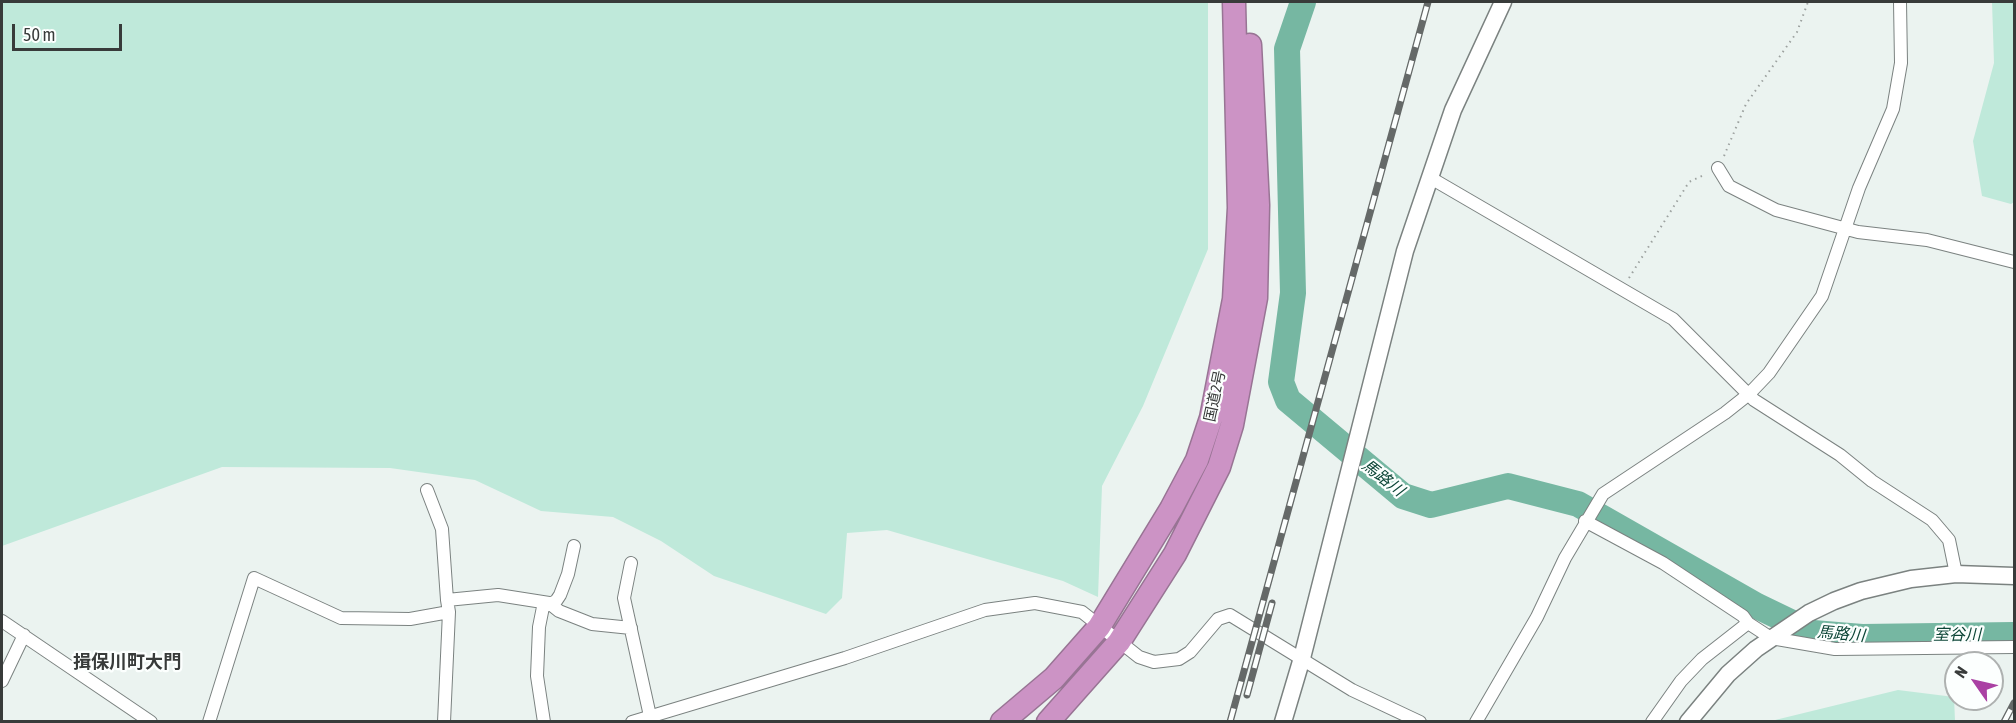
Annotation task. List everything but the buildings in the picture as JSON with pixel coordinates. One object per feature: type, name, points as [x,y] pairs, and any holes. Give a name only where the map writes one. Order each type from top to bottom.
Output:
[{"type":"highway","name":"国道2号","points":[[1002,722],[1054,678],[1099,627],[1171,509],[1197,460],[1211,418],[1234,299],[1239,208],[1234,2]]},
{"type":"highway","name":"国道2号","points":[[1048,722],[1119,642],[1176,554],[1219,467],[1232,425],[1256,298],[1258,205],[1248,2]]},
{"type":"street","points":[[1283,722],[1302,658],[1358,429],[1405,251],[1453,110],[1503,2]]},
{"type":"street","points":[[1476,722],[1537,617],[1587,518],[1598,501],[1618,482],[1725,413],[1749,394],[1769,373],[1822,296],[1859,188],[1893,109],[1901,63],[1900,2]]},
{"type":"street","points":[[1718,168],[1729,186],[1776,210],[1846,230],[1927,240],[2014,262]]},
{"type":"street","points":[[1429,177],[1623,288],[1685,329],[1754,400],[1840,455],[1872,481],[1932,520],[1949,540],[1956,574]]},
{"type":"street","points":[[427,490],[442,530],[448,606],[444,722]]},
{"type":"street","points":[[1587,518],[1663,562],[1743,616],[1748,623],[1776,634],[1835,649],[2014,647]]},
{"type":"street","points":[[544,722],[537,676],[539,627],[543,607],[556,601],[560,595],[568,574],[574,546]]},
{"type":"street","points":[[631,563],[624,598],[650,716]]},
{"type":"street","points":[[1688,722],[1728,674],[1776,634],[1809,613],[1861,591],[1911,579],[1956,574],[2014,576]]},
{"type":"street","points":[[209,722],[254,578],[341,618],[410,619],[448,606],[498,595],[549,603],[560,611],[592,624],[631,628]]},
{"type":"street","points":[[632,722],[845,658],[985,610],[1035,603],[1082,612],[1139,657],[1154,662],[1179,659],[1190,652],[1218,619],[1230,615],[1352,690],[1420,722]]},
{"type":"street","points":[[2,621],[151,722]]},
{"type":"street","points":[[1652,722],[1688,674],[1748,623]]},
{"type":"street","points":[[2,681],[24,635]]},
{"type":"path","points":[[1623,288],[1689,182],[1718,168],[1746,104],[1797,32],[1808,2]]},
{"type":"green space","points":[[2,2],[1208,2],[1208,249],[1143,406],[1102,486],[1098,597],[1063,581],[887,530],[847,533],[842,598],[826,614],[714,576],[661,541],[613,517],[541,511],[475,480],[390,468],[222,467],[2,546]]},
{"type":"green space","points":[[1992,2],[2014,2],[2014,202],[2011,204],[1982,196],[1973,141],[1994,63]]},
{"type":"green space","points":[[1898,690],[1944,696],[1944,711],[1955,711],[1955,721],[1771,721]]},
{"type":"waterway","name":"馬路川","points":[[1303,2],[1287,49],[1293,293],[1281,382],[1288,400],[1403,496],[1431,505],[1508,486],[1578,504],[1757,606],[1813,633],[1862,637],[2014,635]]},
{"type":"railway","points":[[1230,722],[1428,2]]},
{"type":"railway","points":[[1247,695],[1272,603]]},
{"type":"railway","points":[[2004,722],[2014,703]]},
{"type":"district","name":"揖保川町大門","points":[[127,662]]},
{"type":"water label","name":"室谷川","points":[[1957,635]]}]
